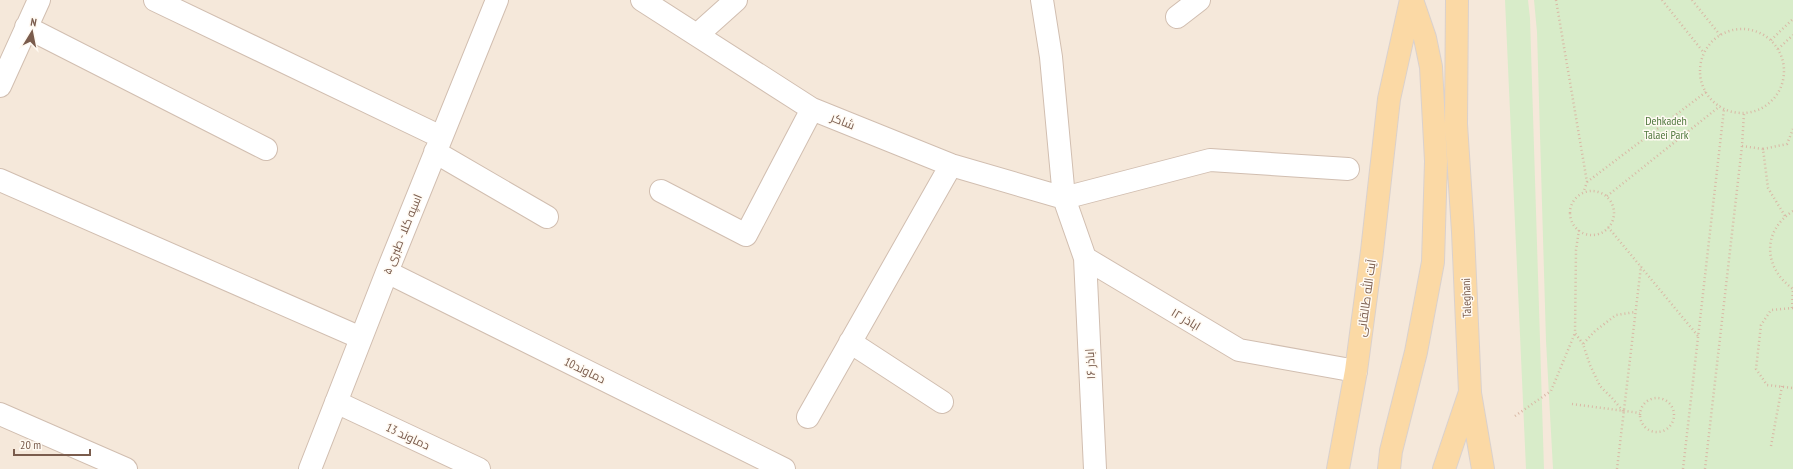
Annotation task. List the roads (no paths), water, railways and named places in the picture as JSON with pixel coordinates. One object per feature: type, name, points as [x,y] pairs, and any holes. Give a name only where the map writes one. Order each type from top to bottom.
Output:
[{"type":"main road","name":"آیت الله طالقانی","points":[[1338,469],[1356,371],[1372,251],[1389,99],[1412,0]]},
{"type":"main road","points":[[1388,469],[1391,451],[1416,352],[1432,262],[1436,161],[1431,67],[1412,0]]},
{"type":"main road","name":"Taleghani","points":[[1444,469],[1470,392],[1463,232],[1456,124],[1457,0]]},
{"type":"main road","points":[[1470,392],[1483,469]]},
{"type":"street","points":[[0,85],[39,0]]},
{"type":"street","points":[[155,0],[438,145],[547,217]]},
{"type":"street","name":"اسپه کلا - طبری ۵","points":[[310,469],[387,272],[497,0]]},
{"type":"street","name":"شاکر","points":[[642,0],[812,109],[951,164],[1064,198]]},
{"type":"street","points":[[697,35],[736,0]]},
{"type":"street","points":[[1042,0],[1051,57],[1064,198],[1085,258]]},
{"type":"street","points":[[1177,17],[1199,0]]},
{"type":"street","points":[[26,27],[266,150]]},
{"type":"street","points":[[661,191],[746,235],[812,109]]},
{"type":"street","points":[[1064,198],[1210,160],[1348,169]]},
{"type":"street","points":[[808,417],[951,164]]},
{"type":"street","points":[[0,180],[361,338]]},
{"type":"street","name":"اباذر ۱۲","points":[[1085,258],[1239,350],[1356,371]]},
{"type":"street","name":"اباذر ۱۶","points":[[1085,258],[1096,469]]},
{"type":"street","name":"دماوند10","points":[[387,272],[784,469]]},
{"type":"street","points":[[850,342],[942,402]]},
{"type":"street","name":"دماوند 13","points":[[336,402],[479,469]]},
{"type":"street","points":[[0,414],[118,467]]},
{"type":"park label","name":"Dehkadeh Talaei Park","points":[[1666,127]]}]
